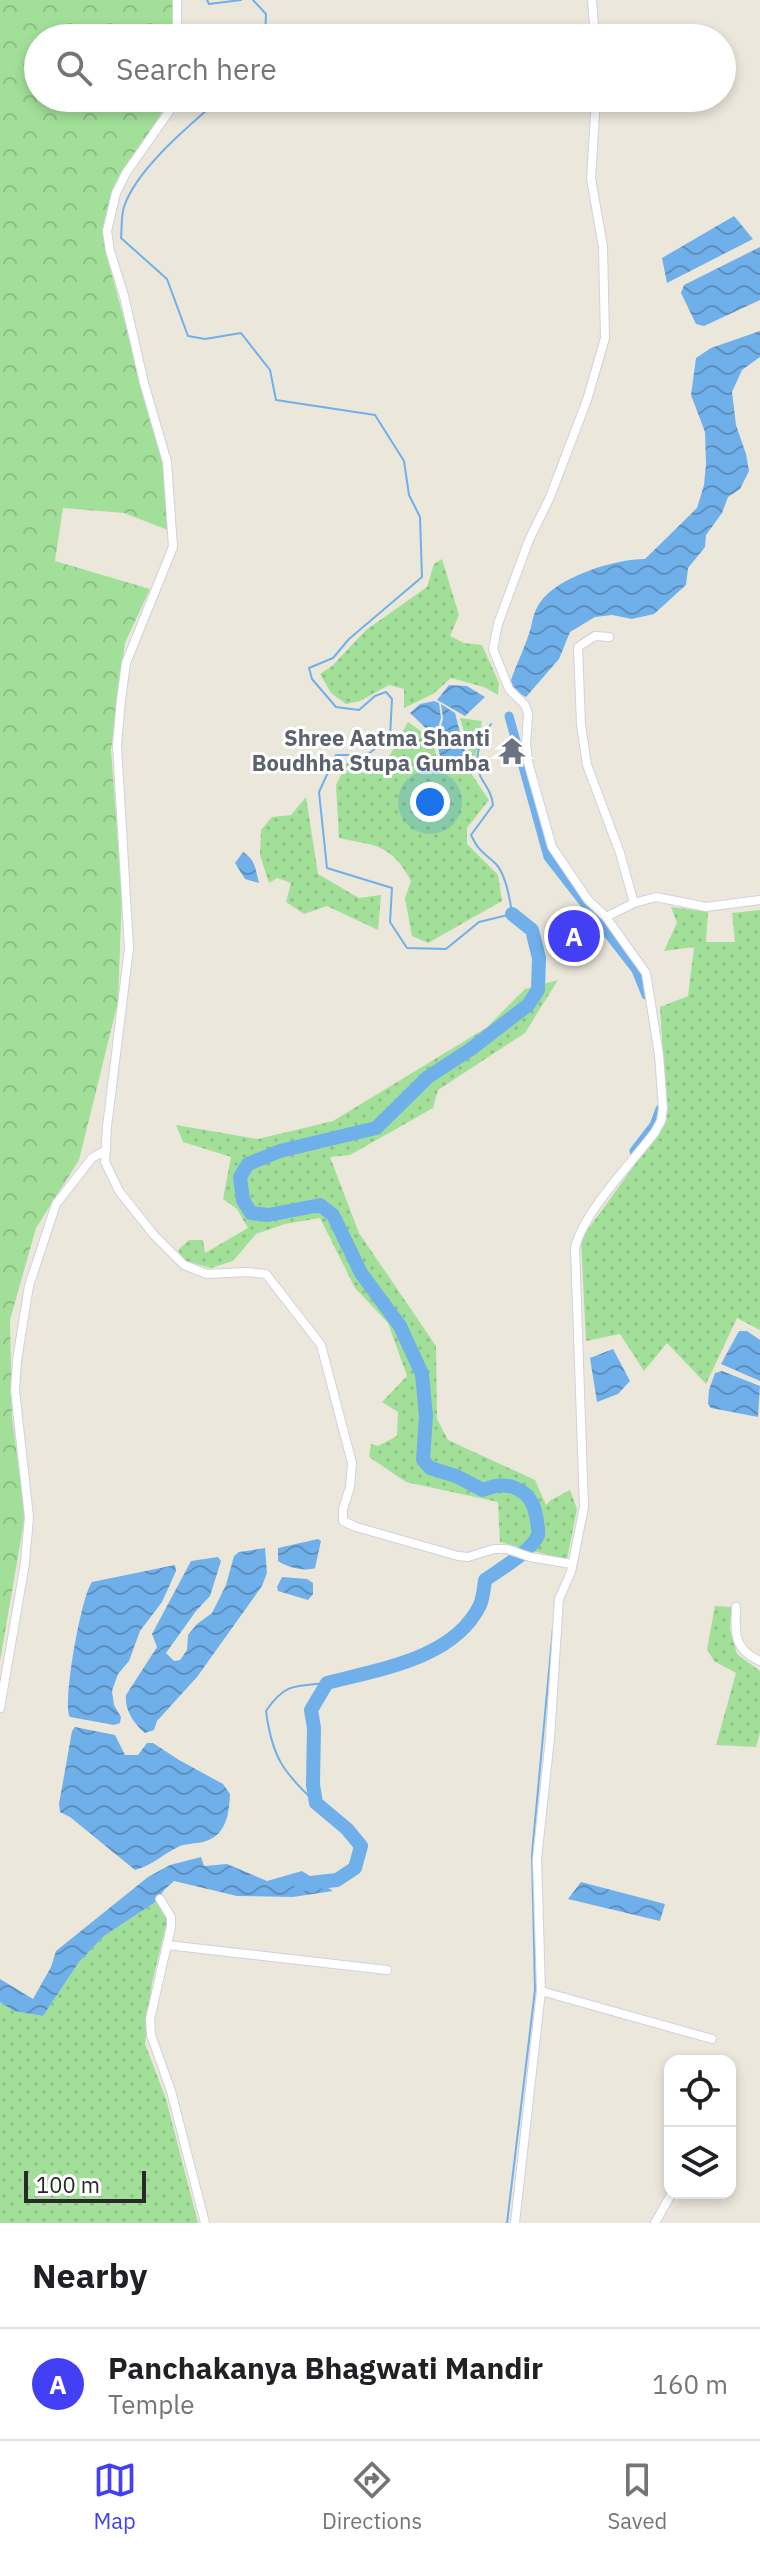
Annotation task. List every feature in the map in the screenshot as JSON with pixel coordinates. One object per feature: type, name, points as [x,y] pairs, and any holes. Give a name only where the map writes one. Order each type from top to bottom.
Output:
[{"type":"street","points":[[177,0],[177,24]]},
{"type":"street","points":[[592,0],[594,24]]},
{"type":"street","points":[[169,112],[126,173],[116,193],[107,231],[144,383],[167,462],[173,547],[126,663],[121,700],[117,745],[129,948],[105,1162],[119,1191],[154,1235],[184,1265],[207,1274],[266,1274],[321,1345],[352,1463],[343,1521],[458,1556],[468,1557],[494,1549],[572,1564]]},
{"type":"street","points":[[515,2223],[541,1991],[537,1859],[550,1738],[559,1599],[571,1572],[584,1507],[575,1248],[579,1233],[592,1214],[655,1132],[663,1108],[646,973],[606,917],[588,900],[552,847],[528,762],[528,714],[525,705],[509,689],[493,649],[498,624],[524,554],[550,497],[587,400],[605,338],[603,247],[591,178],[595,112]]},
{"type":"street","points":[[609,637],[595,636],[578,647],[581,725],[587,765],[620,853],[634,903]]},
{"type":"street","points":[[606,917],[634,903],[656,897],[706,907],[760,900]]},
{"type":"street","points":[[0,1708],[25,1563],[29,1517],[15,1390],[29,1286],[56,1204],[92,1158],[106,1150]]},
{"type":"street","points":[[736,1607],[735,1636],[747,1655],[760,1661]]},
{"type":"street","points":[[160,1899],[171,1917],[171,1927],[150,2019],[151,2035],[171,2091],[205,2223]]},
{"type":"street","points":[[167,1945],[387,1970]]},
{"type":"street","points":[[541,1991],[712,2039]]},
{"type":"street","points":[[655,2223],[669,2199]]},
{"type":"green space","points":[[0,0],[172,0],[173,24],[24,24],[24,112],[162,112],[143,144],[105,225],[106,253],[163,463],[168,530],[124,513],[63,508],[55,561],[150,589],[125,643],[111,750],[122,895],[118,1002],[79,1160],[36,1228],[10,1320],[12,1417],[25,1516],[0,1661]]},
{"type":"green space","points":[[442,559],[459,615],[450,636],[464,643],[482,645],[499,683],[498,695],[484,687],[451,678],[433,694],[404,708],[404,689],[389,685],[360,701],[346,704],[331,693],[320,674],[332,666],[366,630],[427,587],[434,564]]},
{"type":"green space","points":[[460,718],[482,721],[472,775],[489,800],[467,828],[467,844],[498,875],[502,901],[428,943],[412,936],[405,898],[411,881],[397,860],[373,845],[339,838],[336,785],[347,763],[385,764],[408,722],[432,739],[441,774],[459,770],[469,749]]},
{"type":"green space","points":[[306,797],[318,874],[359,898],[381,895],[378,930],[327,906],[304,914],[286,902],[291,883],[277,878],[269,883],[260,855],[261,830],[272,817],[291,815]]},
{"type":"green space","points":[[671,907],[708,912],[706,942],[735,942],[732,913],[760,910],[760,1330],[737,1318],[706,1384],[667,1343],[644,1371],[620,1334],[586,1341],[581,1239],[667,1120],[660,1007],[688,996],[694,947],[664,951],[677,923]]},
{"type":"green space","points":[[558,980],[525,1033],[438,1090],[433,1108],[350,1155],[330,1157],[359,1233],[436,1346],[437,1419],[448,1440],[535,1480],[546,1505],[570,1490],[577,1509],[567,1560],[500,1542],[498,1502],[406,1482],[369,1457],[371,1444],[378,1446],[397,1436],[398,1412],[382,1402],[407,1376],[388,1323],[355,1288],[320,1218],[285,1224],[256,1234],[233,1261],[211,1268],[185,1261],[178,1250],[189,1240],[203,1240],[205,1253],[248,1228],[237,1209],[223,1199],[231,1157],[183,1142],[176,1125],[258,1139],[333,1121],[486,1028],[525,989]]},
{"type":"green space","points":[[715,1606],[732,1607],[730,1629],[737,1654],[760,1671],[760,1733],[756,1747],[716,1745],[736,1673],[714,1661],[707,1649]]},
{"type":"green space","points":[[157,1901],[167,1921],[152,1983],[145,2044],[166,2099],[198,2223],[0,2223],[0,2002],[14,2011],[43,2016],[79,1962],[104,1936]]},
{"type":"water","points":[[734,216],[753,239],[667,283],[662,258]]},
{"type":"water","points":[[760,247],[760,300],[704,326],[696,324],[681,293],[684,285]]},
{"type":"water","points":[[760,331],[760,357],[742,370],[732,392],[736,425],[749,471],[740,489],[728,497],[722,513],[706,535],[705,547],[688,568],[686,585],[654,614],[632,619],[612,615],[595,617],[570,632],[559,659],[526,697],[520,694],[511,685],[511,680],[536,610],[547,594],[587,571],[618,562],[645,559],[697,508],[706,464],[705,432],[691,395],[696,358],[711,348]]},
{"type":"water","points":[[449,685],[467,686],[485,697],[465,716],[437,700]]},
{"type":"water","points":[[439,703],[441,718],[435,737],[410,713],[420,704]]},
{"type":"water","points":[[441,704],[455,713],[465,752],[459,766],[443,769],[437,743],[443,719]]},
{"type":"water","points":[[243,852],[253,862],[259,883],[245,879],[235,863]]},
{"type":"water","points":[[739,1331],[747,1331],[760,1340],[760,1381],[721,1364]]},
{"type":"water","points":[[613,1349],[630,1381],[618,1394],[597,1402],[590,1358]]},
{"type":"water","points":[[722,1371],[760,1386],[758,1417],[711,1408],[708,1404],[709,1390],[715,1373]]},
{"type":"water","points":[[318,1539],[321,1541],[315,1568],[296,1568],[278,1561],[278,1548]]},
{"type":"water","points":[[265,1548],[267,1573],[262,1586],[197,1677],[157,1721],[154,1730],[145,1733],[131,1716],[126,1695],[157,1647],[152,1634],[191,1561],[218,1557],[221,1561],[210,1596],[166,1653],[174,1661],[180,1660],[187,1650],[188,1635],[212,1613],[226,1585],[234,1556],[239,1552]]},
{"type":"water","points":[[175,1565],[176,1571],[162,1602],[140,1631],[129,1661],[118,1674],[112,1691],[114,1705],[121,1717],[120,1723],[114,1725],[70,1717],[68,1708],[74,1650],[92,1582]]},
{"type":"water","points":[[282,1577],[307,1579],[313,1583],[313,1594],[308,1600],[278,1591]]},
{"type":"water","points":[[75,1727],[115,1735],[125,1755],[138,1755],[147,1743],[153,1743],[223,1784],[230,1794],[223,1828],[213,1838],[180,1846],[135,1870],[60,1812]]},
{"type":"water","points":[[201,1857],[204,1866],[227,1864],[267,1881],[302,1871],[333,1891],[293,1897],[237,1896],[174,1881],[157,1901],[104,1936],[79,1962],[43,2016],[14,2011],[0,2002],[0,1979],[33,1999],[51,1967],[56,1951],[148,1877],[170,1865]]},
{"type":"water","points":[[581,1882],[665,1904],[660,1921],[568,1899]]},
{"type":"waterway","points":[[207,0],[209,4],[241,0]]},
{"type":"waterway","points":[[253,0],[266,14],[266,24]]},
{"type":"waterway","points":[[205,112],[166,148],[130,192],[124,207],[121,238],[167,279],[188,336],[205,339],[241,333],[270,370],[276,400],[375,415],[404,461],[409,495],[420,517],[422,577],[349,639],[333,658],[309,668],[312,679],[336,707],[359,710],[375,696],[386,692],[392,699],[390,737],[367,755],[336,755],[319,792],[327,868],[392,888],[390,922],[407,948],[446,949],[479,922],[512,914],[502,874],[471,835],[493,805],[490,792],[479,774],[477,759],[480,744],[491,724]]},
{"type":"waterway","points":[[509,716],[548,857],[636,970],[646,995]]},
{"type":"waterway","points":[[301,1884],[337,1880],[355,1868],[361,1846],[347,1829],[316,1803],[311,1710],[327,1683],[413,1659],[452,1638],[468,1623],[480,1605],[485,1580],[529,1547],[538,1535],[538,1528],[534,1507],[524,1493],[509,1486],[483,1490],[456,1476],[430,1468],[423,1460],[426,1416],[422,1374],[400,1326],[361,1273],[333,1215],[320,1205],[268,1215],[251,1213],[243,1200],[240,1177],[248,1164],[280,1151],[376,1128],[428,1077],[471,1049],[528,1005],[538,990],[539,958],[532,930],[512,914]]},
{"type":"waterway","points":[[634,1151],[654,1125],[660,1109]]},
{"type":"waterway","points":[[507,2223],[535,1990],[532,1854],[553,1628]]},
{"type":"waterway","points":[[316,1803],[281,1763],[266,1711],[285,1691],[327,1683]]},
{"type":"place","name":"Shree Aatma Shanti Boudhha Stupa Gumba","points":[[512,751]]},
{"type":"place","name":"Panchakanya Bhagwati Mandir","points":[[574,936]]}]
